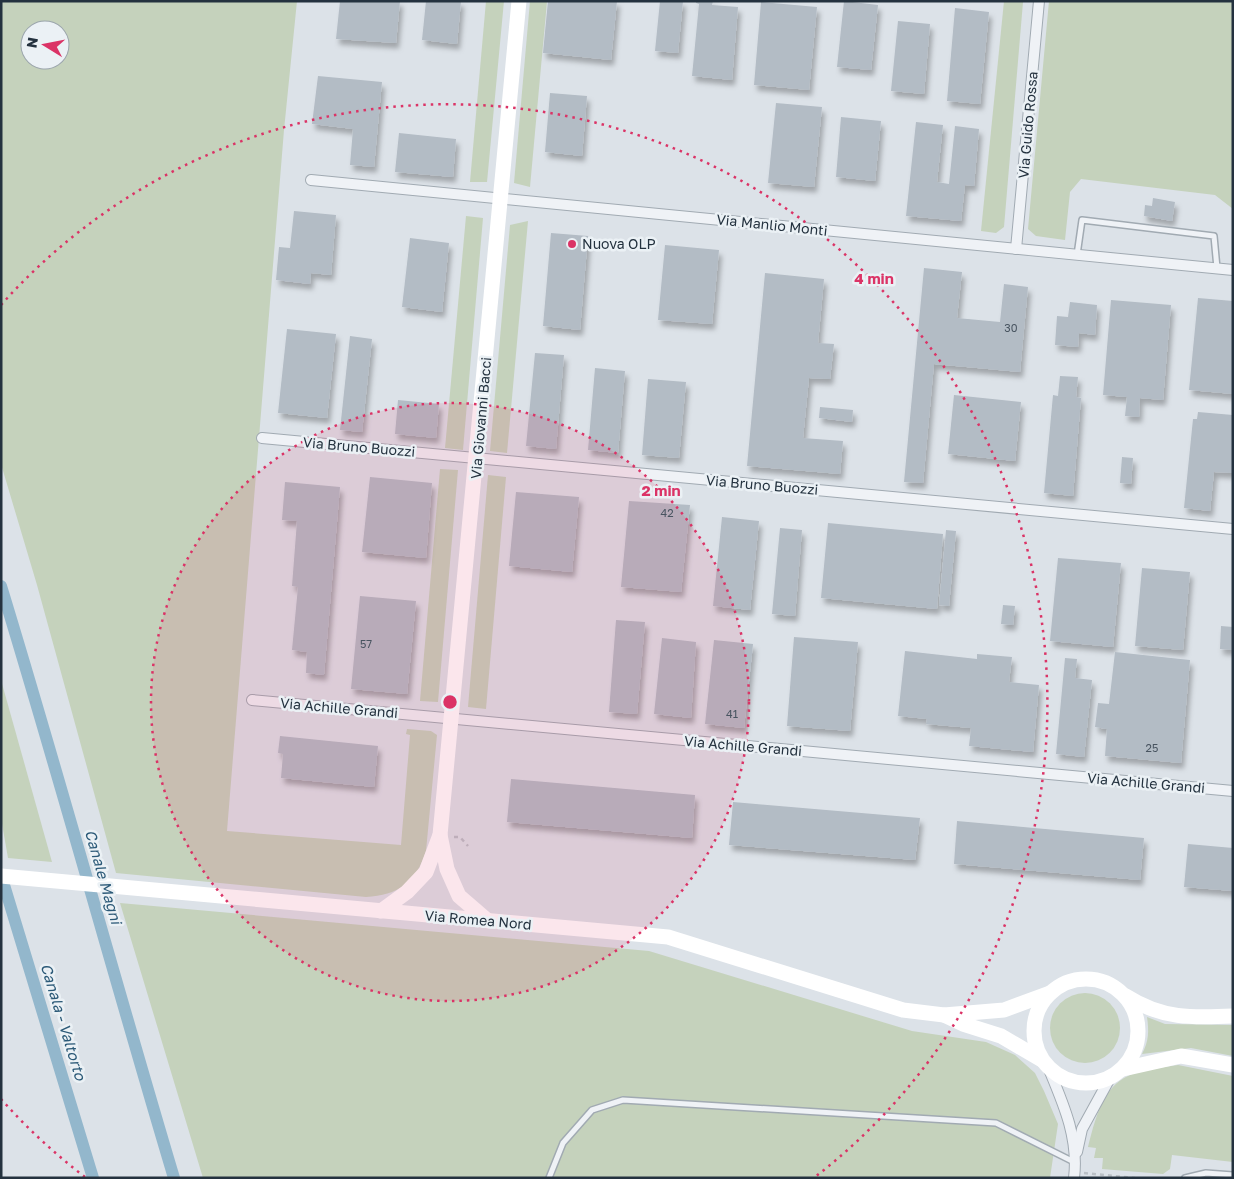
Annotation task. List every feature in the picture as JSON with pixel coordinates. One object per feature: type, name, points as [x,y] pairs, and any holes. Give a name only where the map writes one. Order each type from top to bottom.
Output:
[{"type":"main road","name":"Via Giovanni Bacci","points":[[381,911],[407,892],[426,872],[440,835],[453,718],[519,1]]},
{"type":"main road","name":"Via Giovanni Bacci","points":[[440,835],[447,869],[459,896],[488,921]]},
{"type":"main road","name":"Via Romea Nord","points":[[1,876],[668,937],[903,1010],[944,1015],[1004,1010],[1050,993]]},
{"type":"main road","points":[[1122,992],[1132,1006],[1138,1030],[1138,1039],[1133,1055],[1123,1068],[1110,1078],[1097,1082],[1071,1081],[1046,1064],[1037,1048],[1034,1034],[1036,1019],[1041,1005],[1050,993],[1063,984],[1078,979],[1094,979],[1109,984],[1122,992],[1141,1005],[1158,1012],[1190,1018],[1233,1016]]},
{"type":"main road","name":"Via Romea Nord","points":[[944,1015],[963,1024],[1001,1036],[1025,1048],[1046,1064]]},
{"type":"main road","points":[[1123,1068],[1181,1056],[1233,1065]]},
{"type":"street","name":"Via Guido Rossa","points":[[1016,249],[1039,1]]},
{"type":"street","name":"Via Manlio Monti","points":[[311,180],[1233,270]]},
{"type":"street","name":"Via Bruno Buozzi","points":[[262,438],[1233,529]]},
{"type":"street","name":"Via Achille Grandi","points":[[252,700],[1233,791]]},
{"type":"street","points":[[1046,1064],[1071,1123],[1075,1171]]},
{"type":"street","points":[[1075,1171],[1082,1129],[1110,1078]]},
{"type":"lane","points":[[1077,255],[1082,220],[1214,236],[1217,268]]},
{"type":"lane","points":[[549,1178],[563,1143],[592,1110],[623,1100],[996,1123],[1075,1171]]},
{"type":"lane","points":[[1185,1178],[1206,1173],[1233,1176]]},
{"type":"path","points":[[1075,1171],[1135,1178]]},
{"type":"green space","points":[[1,1],[297,1],[284,130],[227,831],[401,845],[410,735],[406,734],[407,729],[431,731],[437,735],[426,851],[422,862],[411,879],[396,890],[377,896],[366,897],[116,873],[37,585],[1,464]]},
{"type":"green space","points":[[486,1],[504,1],[487,182],[470,182]]},
{"type":"green space","points":[[530,1],[547,1],[530,187],[514,183]]},
{"type":"green space","points":[[1004,1],[1023,2],[1004,227],[996,233],[981,231]]},
{"type":"green space","points":[[1049,1],[1233,1],[1233,209],[1215,195],[1081,179],[1070,192],[1065,240],[1036,236],[1028,229]]},
{"type":"green space","points":[[466,216],[483,218],[463,450],[445,448]]},
{"type":"green space","points":[[528,221],[507,453],[490,451],[510,225]]},
{"type":"green space","points":[[440,469],[458,470],[438,702],[420,701]]},
{"type":"green space","points":[[488,475],[506,477],[486,709],[468,707]]},
{"type":"green space","points":[[1,680],[52,862],[8,858],[1,818]]},
{"type":"green space","points":[[120,903],[649,951],[912,1031],[986,1042],[1015,1055],[1035,1073],[1044,1091],[1058,1124],[1050,1178],[203,1178]]},
{"type":"green space","points":[[1092,993],[1105,999],[1114,1008],[1118,1014],[1120,1028],[1118,1042],[1110,1053],[1099,1061],[1078,1063],[1071,1061],[1060,1053],[1052,1042],[1050,1021],[1052,1014],[1060,1003],[1071,995]]},
{"type":"green space","points":[[1147,1017],[1165,1024],[1233,1025],[1233,1056],[1191,1048],[1142,1054],[1148,1036]]},
{"type":"green space","points":[[1178,1065],[1233,1076],[1233,1162],[1172,1155],[1170,1169],[1163,1174],[1102,1169],[1103,1158],[1094,1158],[1096,1148],[1088,1147],[1104,1099],[1116,1084],[1130,1075],[1150,1069]]},
{"type":"building","points":[[340,1],[400,1],[396,43],[336,39]]},
{"type":"building","points":[[426,1],[461,1],[457,44],[422,40]]},
{"type":"building","points":[[548,1],[617,1],[611,60],[543,53]]},
{"type":"building","points":[[660,1],[683,1],[678,53],[655,51]]},
{"type":"building","points":[[696,1],[713,1],[712,5],[738,7],[732,80],[692,76],[699,4]]},
{"type":"building","points":[[844,1],[878,5],[871,70],[837,67]]},
{"type":"building","points":[[761,2],[817,7],[809,90],[754,85]]},
{"type":"building","points":[[955,8],[989,12],[980,104],[947,101]]},
{"type":"building","points":[[898,21],[930,24],[924,94],[891,91]]},
{"type":"building","points":[[318,76],[382,82],[374,167],[350,165],[353,129],[312,124]]},
{"type":"building","points":[[550,93],[587,96],[582,156],[545,152]]},
{"type":"building","points":[[776,103],[822,107],[814,187],[768,183]]},
{"type":"building","points":[[841,117],[881,121],[875,181],[836,177]]},
{"type":"building","points":[[916,122],[943,125],[937,182],[949,184],[955,126],[979,129],[974,186],[965,185],[961,221],[906,216]]},
{"type":"building","points":[[399,133],[456,139],[453,177],[395,172]]},
{"type":"building","points":[[1153,198],[1175,202],[1172,221],[1144,216],[1145,205],[1152,206]]},
{"type":"building","points":[[294,211],[336,215],[331,275],[311,273],[310,284],[276,280],[279,247],[290,248]]},
{"type":"building","points":[[551,233],[588,236],[580,330],[543,326]]},
{"type":"building","points":[[410,238],[449,243],[442,312],[402,307]]},
{"type":"building","points":[[665,245],[719,250],[712,324],[658,320]]},
{"type":"building","points":[[924,268],[962,272],[957,318],[1000,322],[1004,284],[1028,287],[1020,372],[934,364],[923,483],[904,482]]},
{"type":"building","points":[[765,273],[824,279],[818,343],[834,344],[830,379],[809,378],[803,438],[843,441],[840,474],[747,466]]},
{"type":"building","points":[[1198,298],[1233,301],[1233,394],[1189,390]]},
{"type":"building","points":[[1111,300],[1171,305],[1163,400],[1140,398],[1139,417],[1125,416],[1127,397],[1103,395]]},
{"type":"building","points":[[1070,302],[1097,305],[1095,335],[1079,333],[1078,347],[1055,345],[1057,316],[1068,317]]},
{"type":"building","points":[[287,329],[336,334],[327,418],[278,413]]},
{"type":"building","points":[[350,336],[372,339],[362,432],[340,430]]},
{"type":"building","points":[[535,353],[564,355],[556,449],[526,446]]},
{"type":"building","points":[[595,368],[625,371],[618,453],[588,450]]},
{"type":"building","points":[[1060,376],[1078,377],[1076,397],[1081,398],[1073,496],[1044,493],[1053,395],[1058,396]]},
{"type":"building","points":[[648,379],[686,382],[679,458],[642,455]]},
{"type":"building","points":[[954,395],[1021,402],[1015,461],[948,454]]},
{"type":"building","points":[[398,400],[439,404],[436,438],[395,434]]},
{"type":"building","points":[[820,407],[853,410],[852,422],[819,418]]},
{"type":"building","points":[[1198,412],[1233,415],[1233,473],[1214,472],[1210,511],[1184,508],[1193,419],[1197,419]]},
{"type":"building","points":[[1122,457],[1133,458],[1131,484],[1120,483]]},
{"type":"building","points":[[370,477],[432,483],[426,558],[362,552]]},
{"type":"building","points":[[285,482],[340,487],[324,675],[306,673],[307,652],[292,650],[298,587],[292,586],[297,521],[282,520]]},
{"type":"building","points":[[516,492],[579,497],[572,572],[509,566]]},
{"type":"building","points":[[629,501],[690,505],[681,592],[621,587]]},
{"type":"building","points":[[722,517],[759,521],[750,610],[713,606]]},
{"type":"building","points":[[828,523],[943,534],[937,609],[821,598]]},
{"type":"building","points":[[780,528],[802,530],[795,616],[772,614]]},
{"type":"building","points":[[946,530],[956,531],[949,606],[939,605]]},
{"type":"building","points":[[1058,558],[1121,563],[1113,647],[1050,641]]},
{"type":"building","points":[[1142,568],[1190,572],[1183,650],[1135,646]]},
{"type":"building","points":[[360,596],[416,601],[407,694],[351,689]]},
{"type":"building","points":[[1003,605],[1015,606],[1013,625],[1001,624]]},
{"type":"building","points":[[616,620],[645,622],[637,714],[609,712]]},
{"type":"building","points":[[1221,626],[1233,627],[1233,650],[1220,649]]},
{"type":"building","points":[[794,637],[858,642],[850,731],[787,726]]},
{"type":"building","points":[[662,638],[696,642],[691,718],[654,714]]},
{"type":"building","points":[[714,640],[753,644],[744,728],[705,724]]},
{"type":"building","points":[[905,651],[977,659],[977,654],[1012,657],[1009,682],[1039,685],[1033,752],[969,746],[971,728],[926,724],[927,719],[898,716]]},
{"type":"building","points":[[1115,652],[1190,660],[1181,763],[1105,756],[1107,729],[1095,727],[1098,703],[1109,704]]},
{"type":"building","points":[[1065,658],[1077,659],[1075,678],[1092,680],[1084,757],[1056,754]]},
{"type":"building","points":[[280,736],[378,746],[374,787],[281,778],[283,754],[278,753]]},
{"type":"building","points":[[511,779],[695,795],[692,838],[507,822]]},
{"type":"building","points":[[733,802],[920,818],[915,860],[729,845]]},
{"type":"building","points":[[957,821],[1144,838],[1140,880],[954,864]]},
{"type":"building","points":[[1188,844],[1233,848],[1233,891],[1184,887]]},
{"type":"waterway","name":"Canale Magni","points":[[1,586],[174,1178]]},
{"type":"waterway","name":"Canala - Valtorto","points":[[1,875],[93,1178]]},
{"type":"place","name":"Nuova OLP","points":[[572,244]]}]
